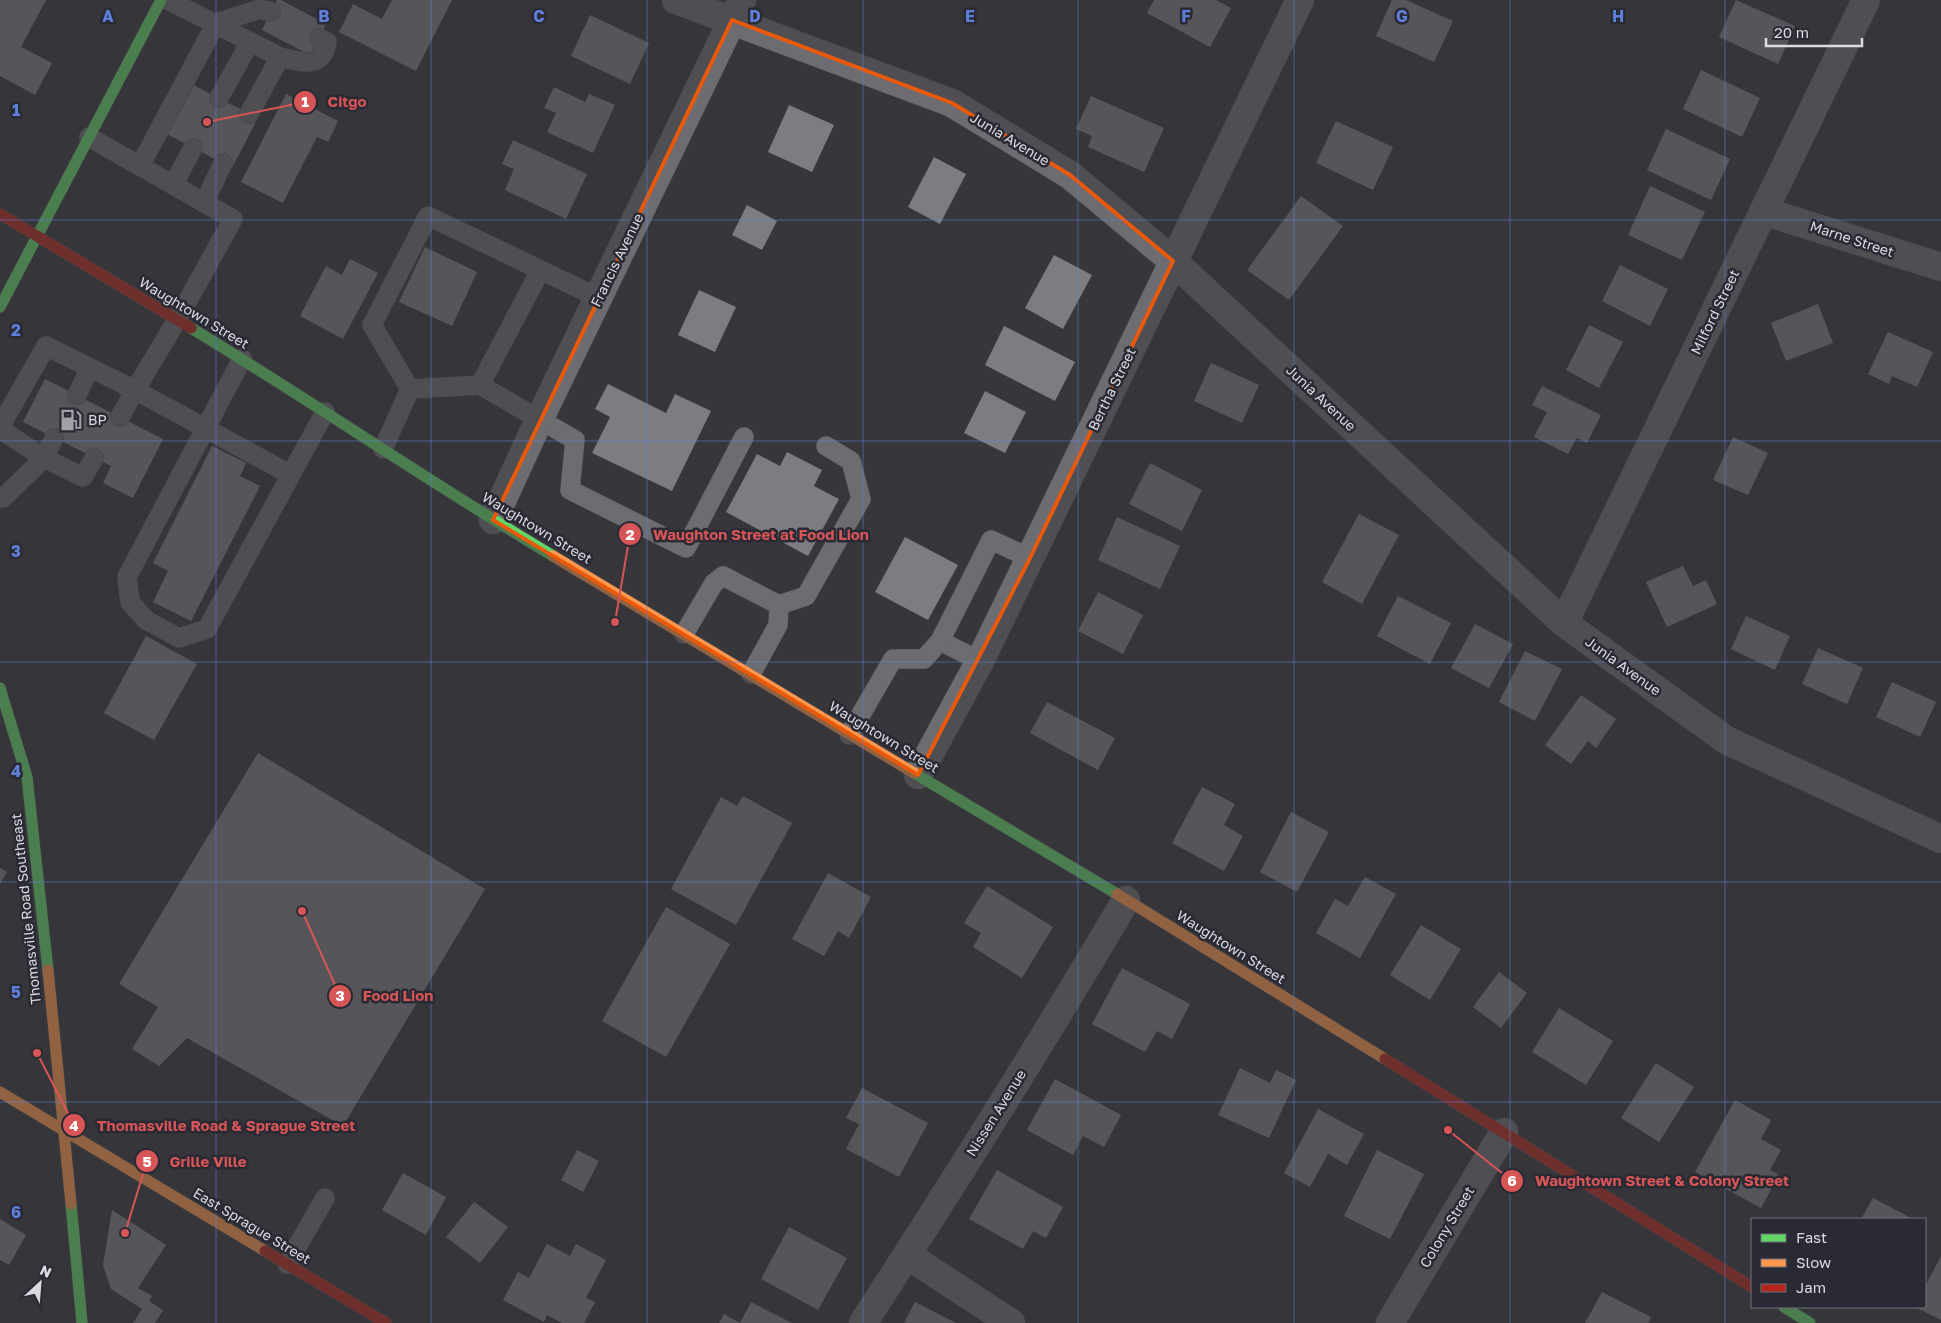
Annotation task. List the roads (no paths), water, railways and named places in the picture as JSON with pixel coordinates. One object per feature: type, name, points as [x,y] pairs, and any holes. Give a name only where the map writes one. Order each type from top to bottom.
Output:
[{"type":"main road","points":[[0,307],[161,0]]},
{"type":"main road","name":"Waughtown Street","points":[[0,214],[242,358],[494,520],[1126,900],[1751,1286]]},
{"type":"main road","name":"Thomasville Road Southeast","points":[[0,688],[27,777],[65,1132],[82,1323]]},
{"type":"main road","name":"East Sprague Street","points":[[0,1092],[386,1323]]},
{"type":"main road","points":[[1786,1308],[1810,1323]]},
{"type":"street","name":"Junia Avenue","points":[[676,0],[737,10],[952,103],[1070,175],[1174,261],[1564,624],[1726,740],[1941,839]]},
{"type":"street","name":"Bertha Street","points":[[918,775],[980,661],[1300,0]]},
{"type":"street","name":"Milford Street","points":[[1564,624],[1866,0]]},
{"type":"street","name":"Francis Avenue","points":[[494,520],[539,420],[737,10]]},
{"type":"street","name":"Marne Street","points":[[1763,211],[1938,263]]},
{"type":"street","name":"Nissen Avenue","points":[[862,1323],[907,1255],[1126,900]]},
{"type":"street","name":"Colony Street","points":[[1390,1323],[1504,1132]]},
{"type":"street","points":[[907,1255],[1011,1323]]},
{"type":"lane","points":[[168,0],[280,57],[305,63],[318,60],[326,50],[327,42],[319,38]]},
{"type":"lane","points":[[140,166],[216,23],[260,9],[271,12]]},
{"type":"lane","points":[[219,98],[250,42]]},
{"type":"lane","points":[[250,114],[280,57]]},
{"type":"lane","points":[[89,137],[233,219],[120,417]]},
{"type":"lane","points":[[173,185],[193,148]]},
{"type":"lane","points":[[204,203],[223,163]]},
{"type":"lane","points":[[410,389],[372,325],[428,216],[599,298]]},
{"type":"lane","points":[[480,385],[540,271]]},
{"type":"lane","points":[[94,458],[83,478],[44,458],[0,428],[46,346],[134,390],[291,475]]},
{"type":"lane","points":[[242,358],[127,577],[130,602],[146,620],[179,638],[207,629],[325,412]]},
{"type":"lane","points":[[77,395],[90,368]]},
{"type":"lane","points":[[410,389],[480,385],[576,440],[570,490],[686,548],[744,437]]},
{"type":"lane","points":[[383,449],[410,389]]},
{"type":"lane","points":[[0,498],[3,498],[44,458],[54,438]]},
{"type":"lane","points":[[684,634],[714,583],[723,576],[779,605],[806,596],[861,499],[851,461],[826,446]]},
{"type":"lane","points":[[849,735],[893,659],[924,659],[940,641],[991,540],[1030,558]]},
{"type":"lane","points":[[751,674],[778,624],[779,605]]},
{"type":"lane","points":[[940,641],[980,661]]},
{"type":"lane","points":[[287,1264],[325,1198]]},
{"type":"place","name":"Citgo","points":[[207,122]]},
{"type":"place","name":"BP","points":[[71,420]]},
{"type":"place","name":"Waughton Street at Food Lion","points":[[615,622]]},
{"type":"place","name":"Food Lion","points":[[302,911]]},
{"type":"place","name":"Thomasville Road & Sprague Street","points":[[37,1053]]},
{"type":"place","name":"Waughtown Street & Colony Street","points":[[1448,1130]]},
{"type":"place","name":"Grille Ville","points":[[125,1233]]}]
